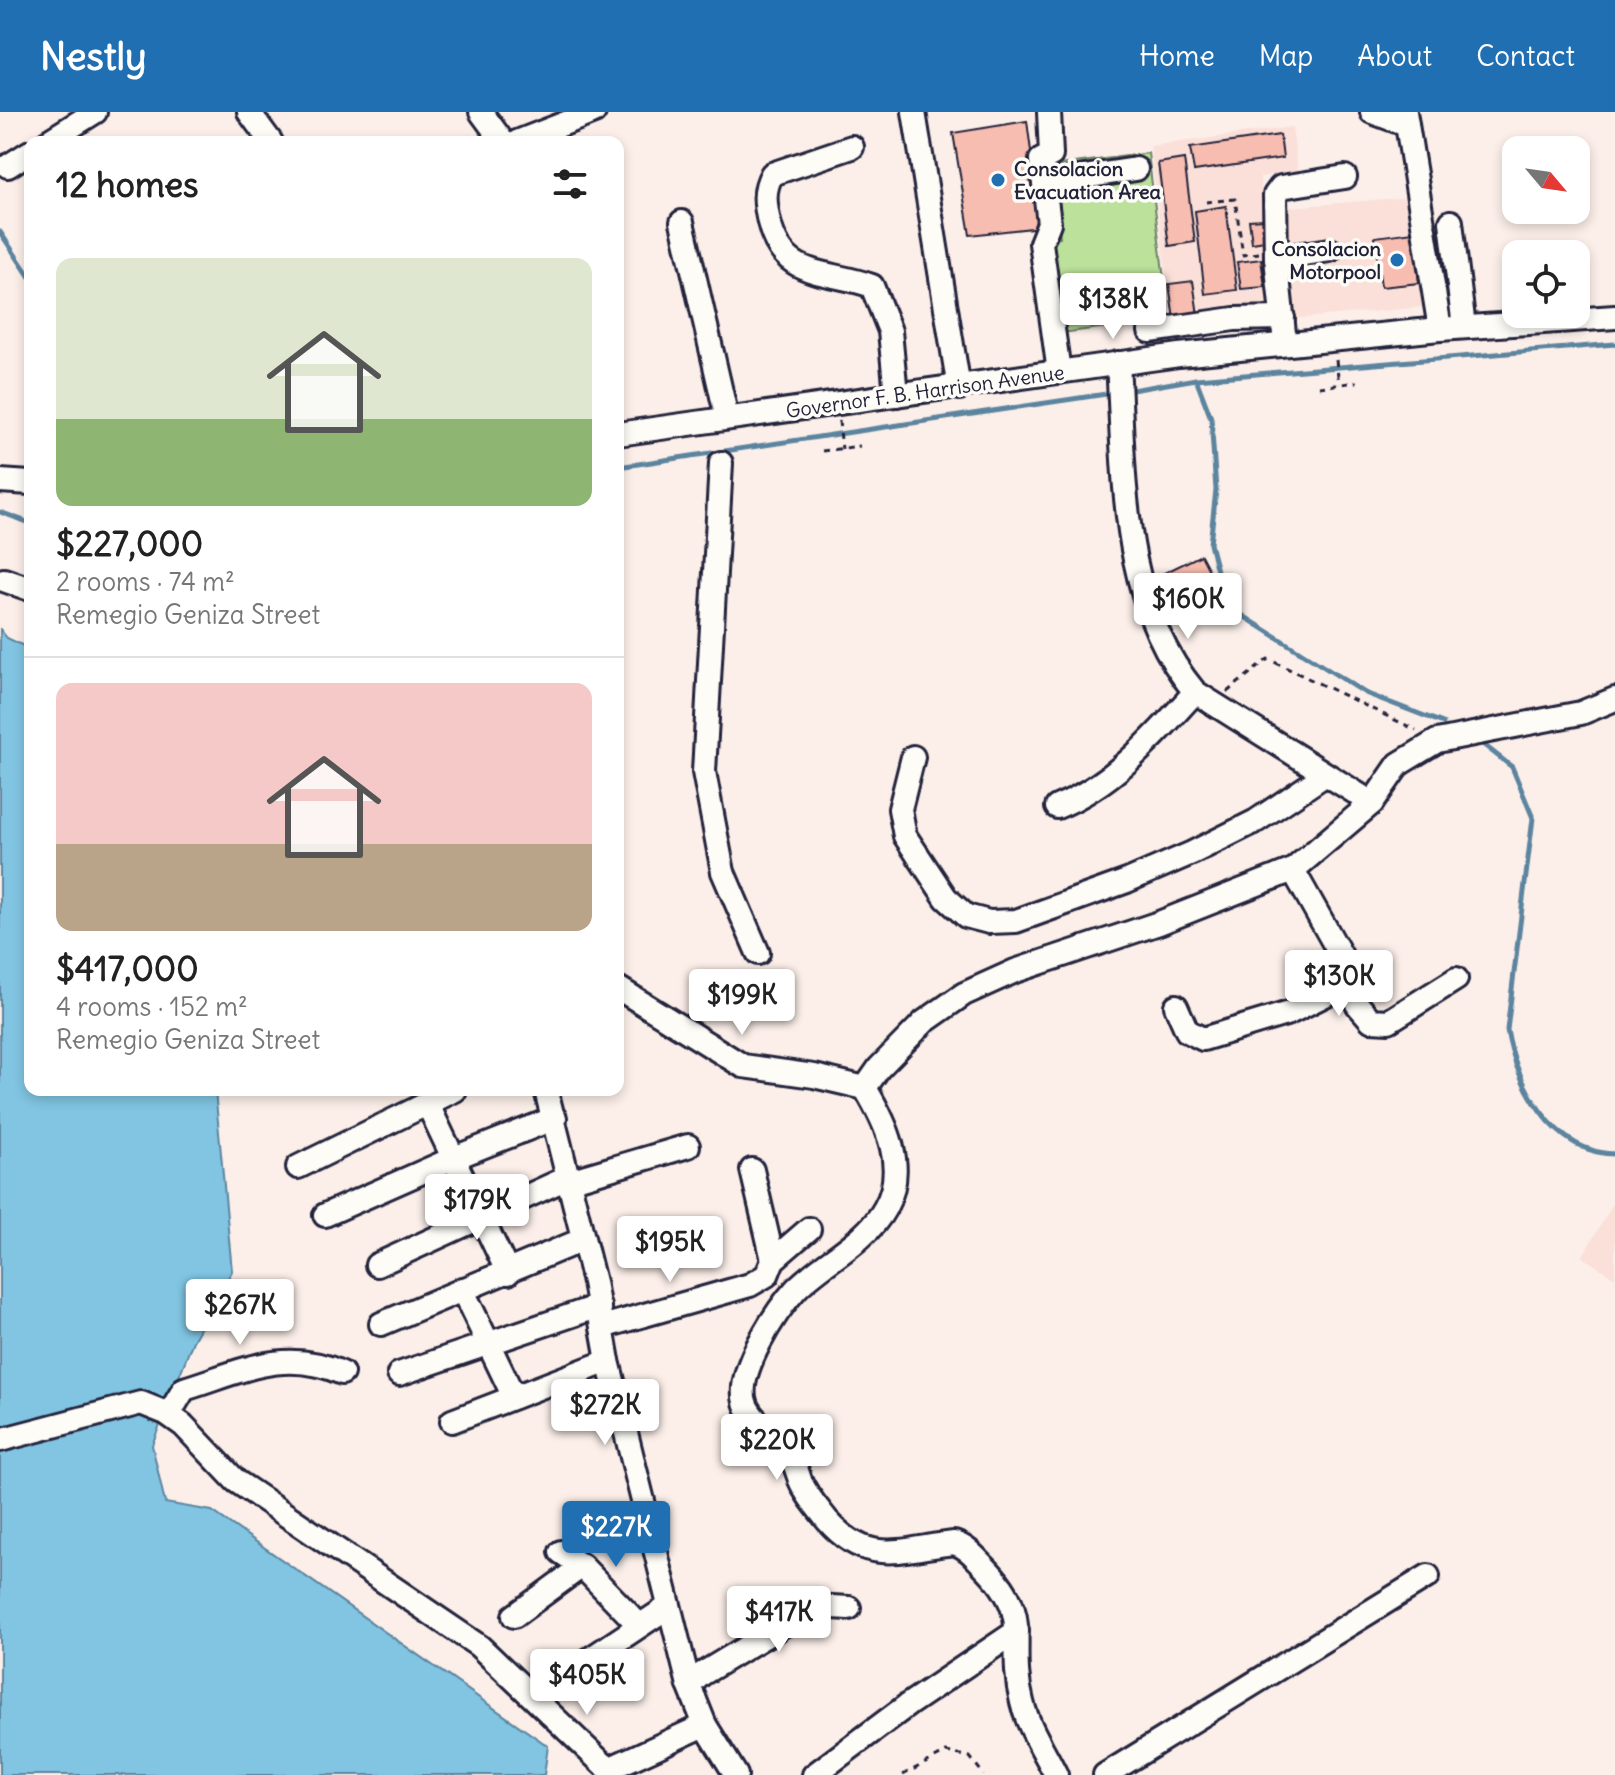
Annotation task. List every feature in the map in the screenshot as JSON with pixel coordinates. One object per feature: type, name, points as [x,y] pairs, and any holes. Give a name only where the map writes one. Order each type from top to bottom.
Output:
[{"type":"street","points":[[57,136],[95,112]]},
{"type":"street","points":[[249,112],[267,136]]},
{"type":"street","points":[[481,112],[499,136]]},
{"type":"street","points":[[914,112],[959,388]]},
{"type":"street","points":[[1049,112],[1051,155],[1041,160],[1049,223],[1041,243],[1059,372]]},
{"type":"street","points":[[1372,112],[1406,118],[1440,329]]},
{"type":"street","points":[[531,136],[582,114]]},
{"type":"street","points":[[852,147],[772,174],[766,185],[766,206],[779,251],[790,261],[819,273],[872,286],[890,331],[896,395]]},
{"type":"street","points":[[8,166],[24,156]]},
{"type":"street","points":[[1045,183],[1136,169]]},
{"type":"street","points":[[1285,343],[1283,318],[1268,255],[1275,195],[1281,187],[1345,177]]},
{"type":"street","points":[[682,222],[727,418]]},
{"type":"street","points":[[1451,222],[1464,327]]},
{"type":"street","points":[[1268,255],[1330,250]]},
{"type":"street","name":"Governor F. B. Harrison Avenue","points":[[624,433],[959,388],[1118,363],[1285,343],[1615,317]]},
{"type":"street","points":[[1150,331],[1234,319],[1283,318]]},
{"type":"street","points":[[1118,363],[1125,502],[1132,547],[1153,622],[1178,672],[1195,692],[1323,776],[1372,803]]},
{"type":"street","points":[[721,463],[704,772],[723,872],[758,953]]},
{"type":"street","points":[[0,481],[24,483]]},
{"type":"street","points":[[4,580],[24,587]]},
{"type":"street","points":[[1057,807],[1079,798],[1138,755],[1195,692]]},
{"type":"street","points":[[865,1088],[879,1068],[924,1022],[964,994],[1015,971],[1159,923],[1293,870],[1372,803],[1399,764],[1437,741],[1581,713],[1615,699]]},
{"type":"street","points":[[913,757],[900,809],[905,836],[946,898],[966,916],[989,922],[1016,921],[1192,853],[1256,821],[1323,776]]},
{"type":"street","points":[[1293,870],[1353,981],[1363,1014],[1380,1023],[1456,979]]},
{"type":"street","points":[[1176,1006],[1187,1031],[1203,1039],[1289,1013],[1353,981]]},
{"type":"street","points":[[624,992],[743,1066],[814,1076],[865,1088],[893,1141],[892,1189],[886,1207],[872,1225],[796,1290],[749,1364],[743,1394],[746,1406],[787,1449],[812,1501],[851,1544],[887,1552],[954,1543],[964,1546],[1006,1590],[1014,1603],[1017,1631],[1015,1664],[1023,1705],[1056,1775]]},
{"type":"street","points":[[298,1167],[444,1096]]},
{"type":"street","points":[[548,1096],[608,1361],[689,1685],[705,1725],[736,1775]]},
{"type":"street","points":[[428,1105],[508,1273]]},
{"type":"street","points":[[325,1215],[555,1118]]},
{"type":"street","points":[[377,1265],[480,1215],[569,1179],[688,1146]]},
{"type":"street","points":[[752,1170],[773,1260]]},
{"type":"street","points":[[399,1374],[488,1341],[750,1285],[767,1275],[773,1260],[809,1229]]},
{"type":"street","points":[[381,1324],[582,1240]]},
{"type":"street","points":[[462,1289],[514,1397]]},
{"type":"street","points":[[169,1414],[184,1389],[255,1366],[283,1360],[320,1363],[342,1373]]},
{"type":"street","points":[[452,1421],[608,1361]]},
{"type":"street","points":[[0,1440],[141,1403],[169,1414],[236,1481],[479,1646],[605,1766],[613,1767],[705,1725]]},
{"type":"street","points":[[561,1552],[582,1566],[639,1625]]},
{"type":"street","points":[[514,1616],[582,1566]]},
{"type":"street","points":[[1105,1775],[1428,1576]]},
{"type":"street","points":[[689,1685],[702,1674],[815,1606],[849,1608]]},
{"type":"street","points":[[557,1681],[668,1607]]},
{"type":"street","points":[[814,1775],[909,1704],[1017,1631]]},
{"type":"path","points":[[1206,202],[1235,199],[1243,255],[1268,255]]},
{"type":"path","points":[[1335,356],[1339,383]]},
{"type":"path","points":[[1319,387],[1357,382]]},
{"type":"path","points":[[839,420],[842,447]]},
{"type":"path","points":[[822,451],[860,446]]},
{"type":"path","points":[[1218,706],[1231,685],[1268,659],[1437,741]]},
{"type":"path","points":[[903,1775],[946,1752],[970,1757],[984,1775]]},
{"type":"shaded area","points":[[1292,127],[1298,171],[1260,177],[1275,308],[1172,320],[1150,146]]},
{"type":"shaded area","points":[[1410,197],[1425,307],[1292,319],[1279,208]]},
{"type":"shaded area","points":[[1615,1200],[1615,1278],[1582,1257]]},
{"type":"green space","points":[[1148,153],[1169,319],[1062,333],[1051,239],[1060,237],[1051,166]]},
{"type":"water","points":[[0,629],[7,638],[24,646],[24,1096],[216,1096],[232,1271],[193,1341],[152,1445],[165,1503],[212,1511],[548,1746],[544,1775],[0,1775]]},
{"type":"building","name":"Consolacion Evacuation Area","points":[[1027,121],[1041,227],[970,235],[953,133]]},
{"type":"building","points":[[1280,135],[1283,158],[1194,171],[1190,148]]},
{"type":"building","points":[[1184,159],[1195,242],[1169,246],[1158,163]]},
{"type":"building","points":[[1226,206],[1237,290],[1205,294],[1195,211]]},
{"type":"building","points":[[1263,219],[1265,241],[1252,243],[1249,220]]},
{"type":"building","name":"Consolacion Motorpool","points":[[1413,232],[1419,283],[1381,287],[1375,237]]},
{"type":"building","points":[[1261,259],[1265,287],[1241,289],[1237,262]]},
{"type":"building","points":[[1193,281],[1198,315],[1174,319],[1169,284]]},
{"type":"building","points":[[1201,555],[1212,576],[1167,599],[1156,577]]},
{"type":"waterway","points":[[0,232],[24,268]]},
{"type":"waterway","points":[[1126,391],[1196,379],[1615,344]]},
{"type":"waterway","points":[[1196,379],[1211,418],[1216,490],[1210,544],[1226,605],[1365,693],[1443,723]]},
{"type":"waterway","points":[[624,466],[1113,393]]},
{"type":"waterway","points":[[0,512],[24,521]]},
{"type":"waterway","points":[[1484,745],[1512,767],[1533,818],[1507,1030],[1512,1051],[1529,1093],[1556,1129],[1573,1142],[1593,1151],[1615,1154]]},
{"type":"place","name":"Consolacion Evacuation Area","points":[[998,180]]},
{"type":"place","name":"Consolacion Motorpool","points":[[1397,260]]}]
